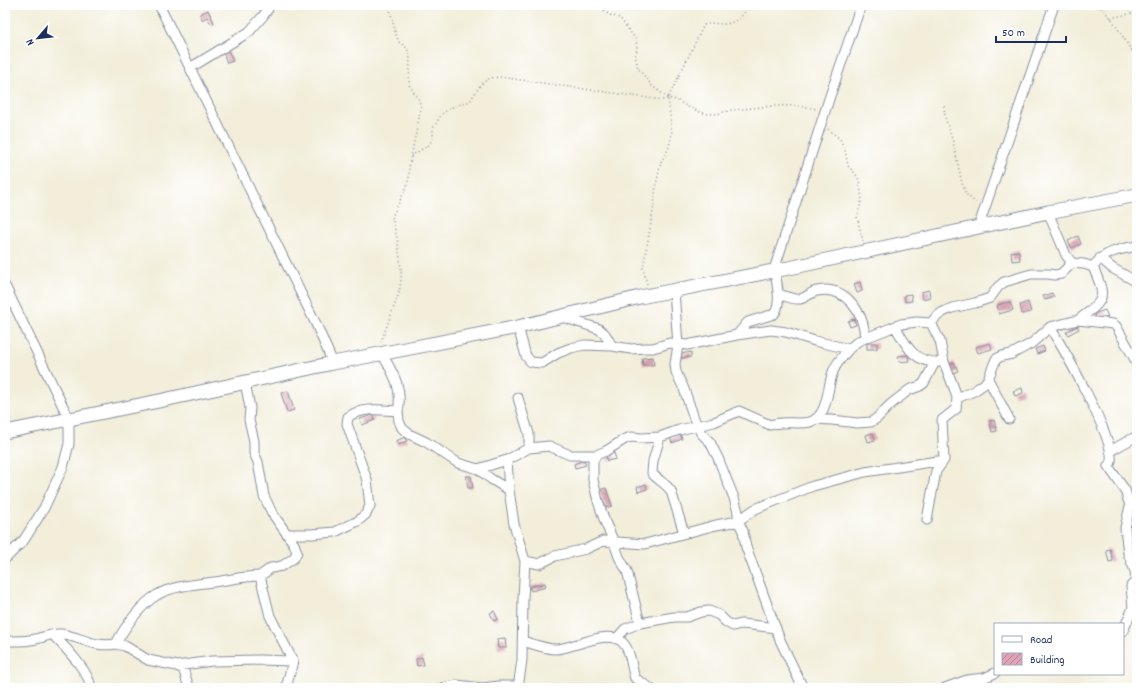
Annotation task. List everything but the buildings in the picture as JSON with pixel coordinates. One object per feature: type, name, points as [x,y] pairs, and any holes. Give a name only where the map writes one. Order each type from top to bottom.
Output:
[{"type":"main road","points":[[5,432],[159,401],[333,363],[518,327],[650,296],[1048,212],[1137,195]]},
{"type":"street","points":[[159,5],[316,324],[333,363]]},
{"type":"street","points":[[190,68],[249,32],[264,16],[268,9],[268,5]]},
{"type":"street","points":[[737,334],[748,322],[777,312],[779,294],[774,270],[824,115],[862,5]]},
{"type":"street","points":[[978,228],[986,209],[1054,5]]},
{"type":"street","points":[[1048,212],[1066,255],[1072,262],[1093,267]]},
{"type":"street","points":[[1093,267],[1100,258],[1109,253],[1137,246]]},
{"type":"street","points":[[1100,258],[1112,268],[1137,282]]},
{"type":"street","points":[[931,323],[936,317],[952,308],[990,298],[998,287],[1004,282],[1031,274],[1061,274],[1072,262]]},
{"type":"street","points":[[1078,320],[1094,308],[1101,299],[1101,290],[1093,267]]},
{"type":"street","points":[[5,286],[69,419],[70,444],[63,467],[44,508],[24,540],[5,559]]},
{"type":"street","points":[[674,291],[678,345],[675,364],[676,372],[684,389],[697,426],[701,433],[710,442],[718,458],[734,498],[738,512],[738,521],[746,547],[780,640],[803,688]]},
{"type":"street","points":[[779,294],[800,299],[816,291],[837,293],[852,304],[859,312],[865,328],[865,338]]},
{"type":"street","points":[[560,316],[599,329],[605,334],[612,346]]},
{"type":"street","points":[[957,398],[974,391],[984,384],[988,379],[996,359],[1012,354],[1032,343],[1050,327],[1078,320],[1112,324],[1116,326],[1137,363]]},
{"type":"street","points":[[478,468],[508,460],[529,448],[549,446],[570,455],[596,455],[631,437],[660,437],[679,430],[714,422],[739,412],[770,425],[778,422],[810,422],[820,414],[826,402],[832,374],[837,363],[858,341],[895,326],[917,322],[931,323]]},
{"type":"street","points":[[927,520],[936,471],[944,460],[942,420],[956,409],[957,398],[939,362],[940,341],[931,323]]},
{"type":"street","points":[[895,326],[914,355],[923,361],[939,362]]},
{"type":"street","points":[[518,327],[526,356],[531,362],[542,363],[558,353],[584,345],[612,346],[632,349],[653,348],[670,343],[687,345],[737,334],[771,330],[786,332],[849,350]]},
{"type":"street","points":[[1050,327],[1092,404],[1106,434],[1111,462],[1108,466],[1125,490],[1130,506],[1125,528],[1126,545],[1136,571],[1136,581],[1131,586],[1133,608],[1124,629]]},
{"type":"street","points":[[382,354],[400,390],[398,411],[399,421],[402,428],[409,434],[426,442],[458,462],[478,468],[491,479],[509,490]]},
{"type":"street","points":[[815,419],[857,424],[871,422],[878,418],[891,404],[908,390],[924,383],[939,362]]},
{"type":"street","points":[[988,379],[1009,419]]},
{"type":"street","points":[[116,644],[121,634],[146,603],[157,594],[187,586],[260,576],[271,568],[282,566],[294,558],[296,552],[294,544],[272,513],[264,496],[258,462],[254,453],[254,441],[250,424],[250,408],[245,382]]},
{"type":"street","points":[[518,398],[528,434],[529,448]]},
{"type":"street","points":[[288,534],[335,532],[358,521],[366,514],[370,506],[367,480],[347,424],[348,417],[354,412],[372,410],[398,411]]},
{"type":"street","points":[[1110,452],[1137,436]]},
{"type":"street","points":[[660,437],[653,461],[652,473],[667,485],[671,491],[684,533]]},
{"type":"street","points":[[596,455],[593,461],[593,480],[601,511],[619,557],[627,570],[640,623]]},
{"type":"street","points":[[442,688],[457,685],[482,688],[499,686],[518,687],[522,660],[525,561],[514,524],[509,490],[508,460]]},
{"type":"street","points":[[525,561],[539,564],[555,556],[586,549],[603,541],[645,544],[716,525],[738,521],[755,509],[813,486],[865,472],[944,460]]},
{"type":"street","points":[[260,576],[270,616],[293,661],[286,688]]},
{"type":"street","points":[[616,639],[625,629],[640,623],[674,617],[687,617],[701,612],[710,611],[733,626],[741,624],[776,628]]},
{"type":"street","points":[[5,640],[35,639],[60,634],[78,638],[92,644],[106,646],[116,644],[125,646],[148,660],[177,666],[183,669],[186,677],[186,683],[190,688]]},
{"type":"street","points":[[53,635],[68,650],[77,662],[88,679],[91,688]]},
{"type":"street","points":[[523,641],[554,649],[564,648],[597,639],[610,638],[622,641],[635,678],[650,688]]},
{"type":"street","points":[[177,666],[212,661],[293,661]]},
{"type":"street","points":[[945,688],[967,680],[984,678],[994,673]]},
{"type":"path","points":[[382,354],[380,343],[399,293],[402,280],[398,243],[392,217],[406,188],[409,178],[408,167],[421,108],[419,100],[409,85],[410,56],[407,48],[399,42],[394,32],[389,5]]},
{"type":"path","points":[[598,5],[609,15],[620,18],[636,40],[637,49],[635,56],[638,68],[652,86],[668,98]]},
{"type":"path","points":[[650,296],[644,268],[656,185],[661,162],[668,150],[672,134],[668,98],[704,25],[709,23],[723,24],[732,22],[742,17],[748,5]]},
{"type":"path","points":[[1098,5],[1111,18],[1137,59]]},
{"type":"path","points":[[1111,18],[1137,12]]},
{"type":"path","points":[[411,156],[430,145],[433,138],[432,128],[442,114],[450,108],[470,101],[481,84],[490,78],[500,76],[662,100],[668,98],[676,99],[690,108],[712,115],[730,111],[783,106],[819,109],[824,115],[825,123],[829,130],[840,139],[845,150],[848,166],[855,172],[859,180],[862,199],[857,217],[865,251]]},
{"type":"path","points":[[944,106],[945,117],[953,142],[959,173],[966,194],[975,203],[986,209]]}]
